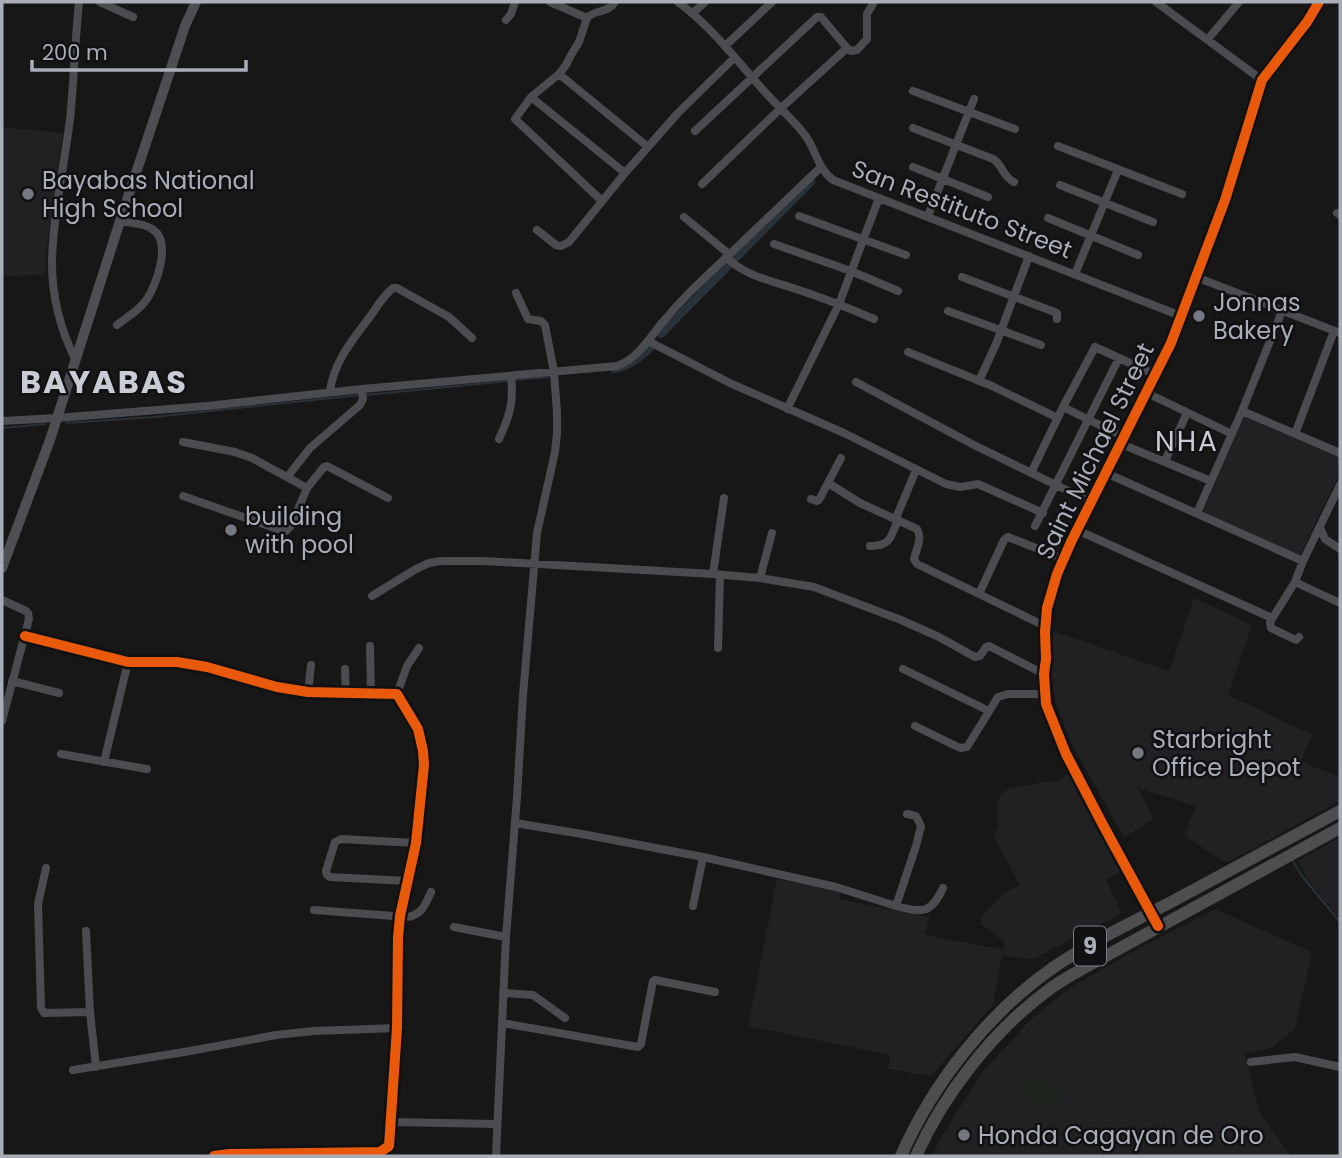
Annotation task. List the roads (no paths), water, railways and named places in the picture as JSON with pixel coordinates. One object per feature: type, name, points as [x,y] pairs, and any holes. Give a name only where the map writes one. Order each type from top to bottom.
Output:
[{"type":"highway","name":"9","points":[[901,1156],[916,1126],[959,1058],[997,1014],[1033,982],[1150,913],[1340,811]]},
{"type":"highway","name":"9","points":[[916,1156],[938,1113],[984,1051],[1046,992],[1158,926],[1340,828]]},
{"type":"main road","points":[[2,568],[57,418],[120,220],[196,2]]},
{"type":"street","points":[[76,361],[68,346],[58,309],[52,263],[74,84],[79,2]]},
{"type":"street","points":[[100,2],[133,17]]},
{"type":"street","points":[[506,20],[515,2]]},
{"type":"street","points":[[550,2],[587,18]]},
{"type":"street","points":[[602,201],[515,118],[531,97],[566,65],[579,42],[587,18],[592,13],[607,10],[615,2]]},
{"type":"street","name":"San Restituto Street","points":[[678,2],[693,13],[725,46],[806,137],[824,173],[833,180],[1181,316]]},
{"type":"street","points":[[693,13],[705,2]]},
{"type":"street","points":[[725,46],[772,2]]},
{"type":"street","points":[[695,131],[817,17],[821,17],[847,48],[851,51],[857,50],[867,39],[867,14],[874,2]]},
{"type":"street","points":[[1156,2],[1262,80],[1307,22],[1319,2]]},
{"type":"street","points":[[1208,39],[1239,2]]},
{"type":"street","points":[[702,184],[847,48]]},
{"type":"street","points":[[537,230],[556,245],[569,243],[678,113],[734,58]]},
{"type":"street","points":[[559,74],[648,147]]},
{"type":"street","name":"Saint Michael Street","points":[[1158,926],[1095,811],[1048,710],[1044,674],[1045,626],[1049,599],[1064,559],[1156,375],[1181,316],[1230,184],[1262,80]]},
{"type":"street","points":[[913,91],[1015,129]]},
{"type":"street","points":[[531,97],[625,173]]},
{"type":"street","points":[[928,216],[974,99]]},
{"type":"street","points":[[913,128],[997,161],[1005,177],[1014,182]]},
{"type":"street","points":[[1058,146],[1182,194]]},
{"type":"street","points":[[2,421],[207,406],[330,392],[362,393],[512,380],[623,364],[637,354],[675,308],[729,259],[821,167]]},
{"type":"street","points":[[913,167],[988,197]]},
{"type":"street","points":[[1075,274],[1118,170]]},
{"type":"street","points":[[1060,185],[1153,222]]},
{"type":"street","points":[[787,409],[839,304],[879,198]]},
{"type":"street","points":[[799,216],[906,255]]},
{"type":"street","points":[[684,217],[729,259],[761,278],[874,318]]},
{"type":"street","points":[[1048,218],[1138,255]]},
{"type":"street","points":[[117,325],[149,296],[159,268],[163,244],[160,235],[152,228],[120,220]]},
{"type":"street","points":[[774,244],[898,291]]},
{"type":"street","points":[[979,381],[1029,256]]},
{"type":"street","points":[[962,277],[1057,313],[1057,319]]},
{"type":"street","points":[[1196,277],[1337,332],[1295,434]]},
{"type":"street","points":[[330,392],[333,373],[338,363],[352,340],[393,288],[449,317],[472,338]]},
{"type":"street","points":[[496,1156],[506,937],[523,695],[540,516],[555,452],[558,412],[545,325],[541,321],[528,319],[516,293]]},
{"type":"street","points":[[948,311],[1041,345]]},
{"type":"street","points":[[1197,513],[1282,311]]},
{"type":"street","points":[[648,341],[732,384],[844,433],[954,487],[978,484],[986,486],[1043,513]]},
{"type":"street","points":[[1031,474],[1095,347],[1156,375]]},
{"type":"street","points":[[908,352],[1058,418]]},
{"type":"street","points":[[1035,526],[1119,358]]},
{"type":"street","points":[[499,439],[511,413],[512,380]]},
{"type":"street","points":[[856,382],[1031,474],[1091,502]]},
{"type":"street","points":[[288,476],[310,449],[360,405],[362,393]]},
{"type":"street","points":[[1147,393],[1232,434]]},
{"type":"street","points":[[1063,407],[1164,461],[1211,481]]},
{"type":"street","points":[[1242,411],[1340,453]]},
{"type":"street","points":[[1164,461],[1187,413]]},
{"type":"street","points":[[183,442],[243,455],[307,488]]},
{"type":"street","points":[[811,499],[819,500],[841,458]]},
{"type":"street","points":[[183,496],[283,531],[291,526],[307,488],[327,466],[388,498]]},
{"type":"street","points":[[870,546],[886,543],[916,470]]},
{"type":"street","points":[[1106,473],[1303,561]]},
{"type":"street","points":[[828,483],[860,503],[912,526],[919,533],[914,561],[1045,626]]},
{"type":"street","points":[[1300,636],[1293,639],[1271,628],[1270,624],[1295,582],[1340,485]]},
{"type":"street","points":[[718,648],[717,574],[724,498]]},
{"type":"street","points":[[1320,527],[1325,539],[1340,549]]},
{"type":"street","points":[[1077,530],[1272,618]]},
{"type":"street","points":[[760,579],[772,533]]},
{"type":"street","points":[[979,594],[1004,540],[1008,537],[1064,559]]},
{"type":"street","points":[[372,596],[416,569],[437,561],[484,561],[717,574],[814,587],[926,632],[977,657],[989,646],[1044,674]]},
{"type":"street","points":[[1295,582],[1340,603]]},
{"type":"street","points":[[2,600],[28,613],[29,620],[2,721]]},
{"type":"street","points":[[25,636],[128,662],[177,662],[308,692],[397,694]]},
{"type":"street","points":[[370,646],[371,694]]},
{"type":"street","points":[[397,694],[407,666],[419,648]]},
{"type":"street","points":[[104,762],[128,662]]},
{"type":"street","points":[[308,692],[311,665]]},
{"type":"street","points":[[903,668],[989,711]]},
{"type":"street","points":[[345,669],[346,694]]},
{"type":"street","points":[[12,681],[59,693]]},
{"type":"street","points":[[214,1156],[380,1152],[389,1146],[397,1028],[400,916],[416,843],[424,765],[424,751],[418,729],[397,694]]},
{"type":"street","points":[[915,726],[965,748],[1001,695],[1045,694]]},
{"type":"street","points":[[61,754],[147,769]]},
{"type":"street","points":[[896,906],[921,826],[916,816],[907,814]]},
{"type":"street","points":[[515,823],[703,857],[836,887],[917,910],[929,909],[936,903],[943,888]]},
{"type":"street","points":[[408,881],[330,877],[326,871],[335,842],[341,839],[416,843]]},
{"type":"street","points":[[693,906],[703,857]]},
{"type":"street","points":[[46,868],[38,904],[41,1008],[44,1013],[90,1012]]},
{"type":"street","points":[[314,910],[415,916],[422,911],[431,892]]},
{"type":"street","points":[[454,927],[506,937]]},
{"type":"street","points":[[86,932],[96,1067]]},
{"type":"street","points":[[502,1023],[638,1047],[641,1044],[653,981],[715,992]]},
{"type":"street","points":[[503,993],[533,995],[565,1018]]},
{"type":"street","points":[[73,1070],[276,1035],[397,1028]]},
{"type":"street","points":[[1251,1062],[1294,1057],[1340,1067]]},
{"type":"street","points":[[391,1122],[496,1124]]},
{"type":"waterway","points":[[661,334],[811,182]]},
{"type":"waterway","points":[[614,369],[631,363],[653,345]]},
{"type":"waterway","points":[[515,380],[549,377]]},
{"type":"waterway","points":[[365,395],[509,381]]},
{"type":"waterway","points":[[66,423],[154,417],[360,395]]},
{"type":"waterway","points":[[2,428],[45,424]]},
{"type":"waterway","points":[[1293,861],[1340,922]]},
{"type":"place","name":"Bayabas National High School","points":[[28,194]]},
{"type":"place","name":"Jonnas Bakery","points":[[1199,316]]},
{"type":"place","name":"building with pool","points":[[231,530]]},
{"type":"place","name":"Starbright Office Depot","points":[[1138,753]]},
{"type":"place","name":"Honda Cagayan de Oro","points":[[964,1135]]},
{"type":"district","name":"BAYABAS","points":[[104,381]]},
{"type":"district","name":"NHA","points":[[1187,441]]}]
